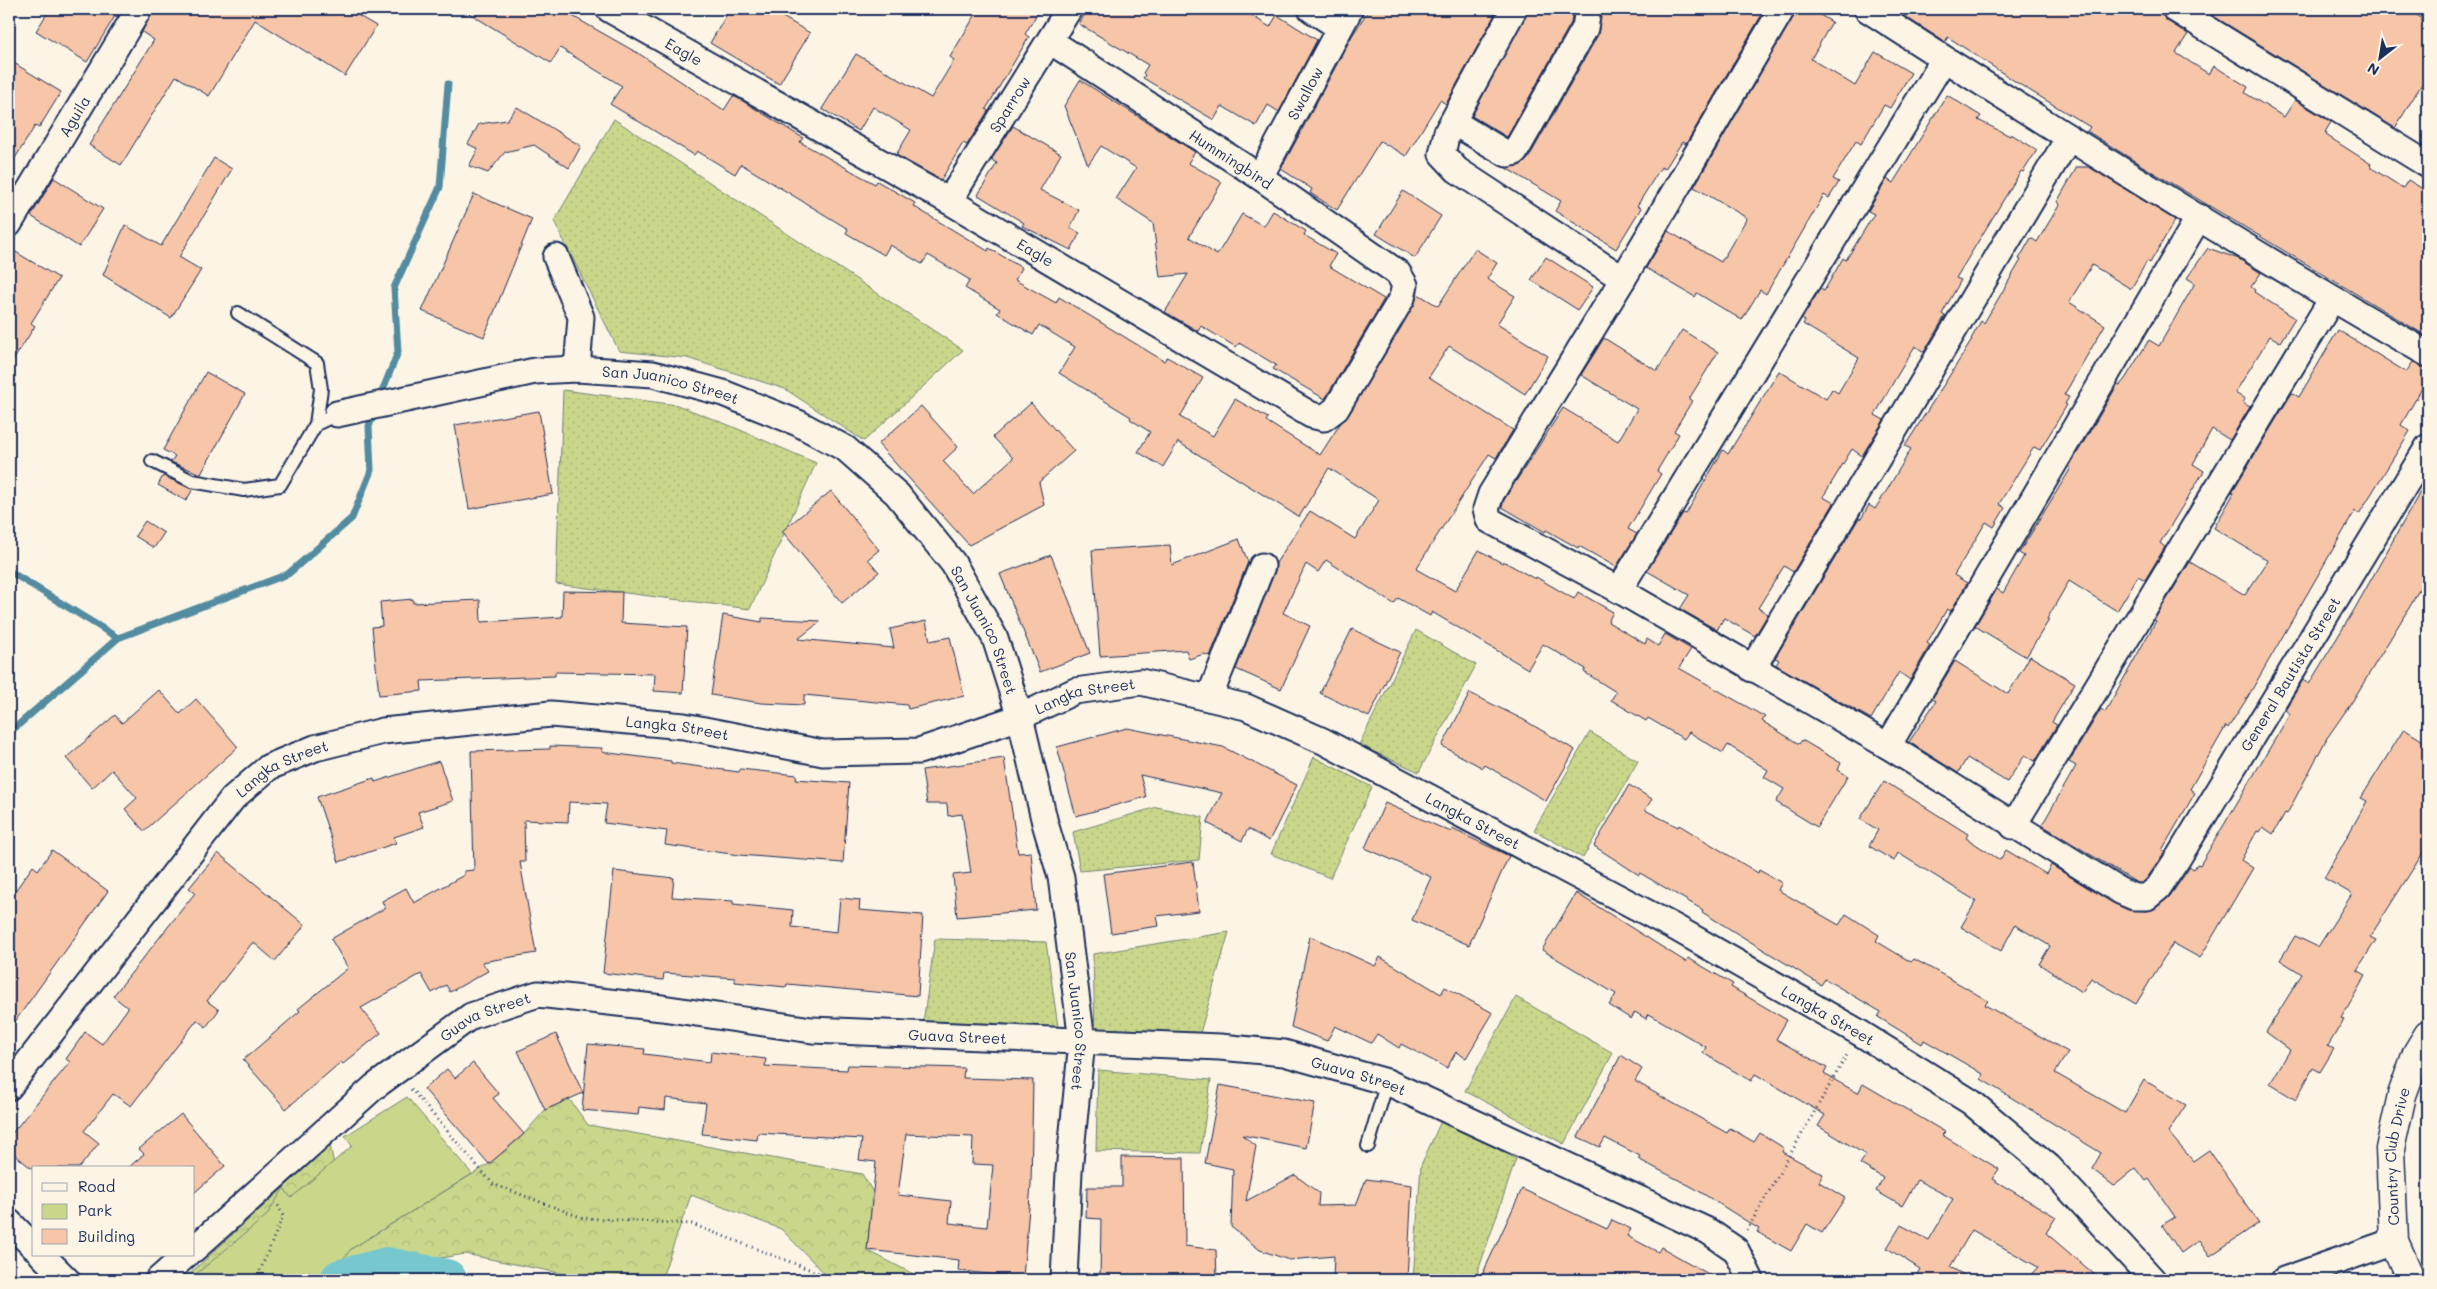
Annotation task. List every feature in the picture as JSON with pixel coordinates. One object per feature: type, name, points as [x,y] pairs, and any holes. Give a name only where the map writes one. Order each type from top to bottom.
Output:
[{"type":"street","name":"Aguila","points":[[9,224],[139,9]]},
{"type":"street","name":"Sparrow","points":[[949,201],[1069,9]]},
{"type":"street","points":[[1311,9],[1345,18]]},
{"type":"street","points":[[1514,9],[1452,122],[1444,140],[1442,154],[1452,166],[1623,279]]},
{"type":"street","points":[[1452,122],[1507,154],[1515,152],[1585,28],[1588,9]]},
{"type":"street","points":[[1782,9],[1623,279],[1491,494],[1486,509],[1489,520],[1619,590],[1752,669],[1888,746],[2013,826],[2332,299]]},
{"type":"street","points":[[1867,9],[2068,139],[2332,299],[2428,354]]},
{"type":"street","points":[[2175,9],[2428,165]]},
{"type":"street","name":"Eagle","points":[[625,13],[949,201],[1311,415],[1324,418],[1336,409],[1402,298],[1405,285]]},
{"type":"street","name":"Swallow","points":[[1260,177],[1345,18]]},
{"type":"street","name":"Hummingbird","points":[[1050,41],[1260,177],[1398,273],[1405,285]]},
{"type":"street","points":[[1619,590],[1944,59]]},
{"type":"street","points":[[1752,669],[2068,139]]},
{"type":"street","points":[[1888,746],[2199,217]]},
{"type":"street","points":[[556,257],[581,317],[577,369]]},
{"type":"street","name":"San Juanico Street","points":[[327,419],[393,401],[535,371],[577,369],[653,374],[723,392],[798,423],[846,449],[898,494],[953,563],[995,638],[1020,717],[1045,823],[1061,876],[1082,1041],[1069,1171],[1064,1280]]},
{"type":"street","name":"General Bautista Street","points":[[2013,826],[2120,891],[2134,897],[2147,897],[2158,888],[2171,870],[2428,447]]},
{"type":"street","points":[[1209,698],[1262,566]]},
{"type":"street","name":"Langka Street","points":[[9,1087],[233,798],[268,767],[315,748],[383,731],[551,714],[684,726],[823,753],[919,751],[1020,717],[1075,691],[1141,682],[1246,707],[1323,741],[1676,928],[1860,1032],[1971,1102],[2042,1161],[2153,1280]]},
{"type":"street","name":"Guava Street","points":[[195,1248],[374,1087],[470,1016],[538,994],[662,1008],[812,1030],[1220,1047],[1284,1053],[1387,1082],[1708,1230],[1736,1250],[1751,1280]]},
{"type":"street","name":"Country Club Drive","points":[[2411,1280],[2394,1241],[2390,1149],[2402,1095],[2417,1053],[2428,1035]]},
{"type":"street","points":[[9,1222],[32,1245]]},
{"type":"street","points":[[2284,1280],[2394,1241]]},
{"type":"street","points":[[43,1256],[67,1280]]},
{"type":"street","points":[[158,1280],[185,1256]]},
{"type":"lane","points":[[152,461],[192,481],[244,490],[280,485],[327,419],[317,363],[238,313]]},
{"type":"lane","points":[[1368,1146],[1387,1082]]},
{"type":"path","points":[[1750,1226],[1860,1032]]},
{"type":"path","points":[[396,1071],[493,1184],[583,1218],[692,1224],[836,1280]]},
{"type":"path","points":[[256,1280],[283,1216],[267,1183]]},
{"type":"green space","points":[[614,119],[963,350],[864,441],[785,389],[687,358],[619,351],[554,221]]},
{"type":"green space","points":[[563,390],[677,405],[816,463],[750,609],[556,584]]},
{"type":"green space","points":[[1416,630],[1476,665],[1419,772],[1359,745]]},
{"type":"green space","points":[[1590,732],[1638,761],[1583,858],[1534,830]]},
{"type":"green space","points":[[1314,757],[1372,787],[1330,878],[1271,854]]},
{"type":"green space","points":[[1157,807],[1203,817],[1199,860],[1080,871],[1073,832]]},
{"type":"green space","points":[[1229,932],[1198,1040],[1095,1035],[1093,954]]},
{"type":"green space","points":[[935,939],[1046,942],[1058,1027],[923,1023]]},
{"type":"green space","points":[[1516,997],[1613,1053],[1564,1144],[1465,1091]]},
{"type":"green space","points":[[1098,1070],[1211,1080],[1200,1153],[1096,1151]]},
{"type":"green space","points":[[407,1097],[472,1174],[351,1249],[326,1280],[189,1280],[266,1216],[284,1188],[291,1198],[352,1146],[345,1136]]},
{"type":"green space","points":[[569,1099],[588,1125],[862,1174],[873,1192],[867,1250],[915,1275],[912,1280],[831,1280],[781,1229],[691,1195],[661,1280],[594,1280],[465,1254],[329,1277],[327,1280],[183,1280],[330,1145],[351,1249],[489,1164],[524,1134],[545,1110]]},
{"type":"green space","points":[[1442,1119],[1516,1159],[1475,1280],[1413,1280],[1421,1165]]},
{"type":"building","points":[[50,9],[122,9],[117,17],[115,16],[87,62],[36,31]]},
{"type":"building","points":[[153,9],[347,9],[376,26],[345,76],[255,20],[209,96],[176,76],[121,165],[89,145],[154,40],[142,32]]},
{"type":"building","points":[[462,9],[560,9],[641,55],[724,110],[733,96],[741,100],[803,138],[800,142],[875,184],[877,181],[915,203],[913,206],[988,251],[989,248],[1022,268],[1015,280],[1056,303],[1059,297],[1164,361],[1167,357],[1203,378],[1180,417],[1213,436],[1235,399],[1268,418],[1266,421],[1320,455],[1340,424],[1348,416],[1414,305],[1418,294],[1438,306],[1475,249],[1497,263],[1487,279],[1515,296],[1497,324],[1548,356],[1525,394],[1449,346],[1429,377],[1513,430],[1496,458],[1489,454],[1416,569],[1455,591],[1479,550],[1535,579],[1536,577],[1574,599],[1578,592],[1613,612],[1608,622],[1645,644],[1647,639],[1658,646],[1665,634],[1691,649],[1679,668],[1765,717],[1762,721],[1799,744],[1802,740],[1841,763],[1838,770],[1848,776],[1817,827],[1776,802],[1784,789],[1764,777],[1768,770],[1728,745],[1723,753],[1689,732],[1684,739],[1648,718],[1646,721],[1611,700],[1616,692],[1584,672],[1586,669],[1543,644],[1528,669],[1432,612],[1430,616],[1398,598],[1394,604],[1326,560],[1318,572],[1306,564],[1283,613],[1310,626],[1281,689],[1236,669],[1275,571],[1276,563],[1310,511],[1355,539],[1379,500],[1329,468],[1299,517],[1178,442],[1163,467],[1138,452],[1150,432],[1130,419],[1131,417],[1059,373],[1075,347],[1039,325],[1033,335],[997,313],[1000,309],[965,288],[970,280],[928,255],[922,264],[890,245],[884,255],[846,233],[848,229],[741,164],[735,174],[697,151],[694,155],[610,104],[622,86],[560,48],[551,63]]},
{"type":"building","points":[[730,9],[769,9],[810,33],[779,84],[710,43]]},
{"type":"building","points":[[979,9],[1040,9],[1025,34],[1029,37],[986,109],[988,111],[967,145],[963,143],[941,180],[896,155],[911,130],[873,107],[859,131],[822,109],[856,54],[931,98],[954,60],[950,57]]},
{"type":"building","points":[[1088,9],[1241,9],[1270,27],[1277,15],[1317,40],[1279,112],[1268,105],[1256,126],[1222,106],[1214,120],[1143,78],[1145,75],[1143,73],[1148,65],[1079,24]]},
{"type":"building","points":[[1369,9],[1498,9],[1446,104],[1440,100],[1406,156],[1380,141],[1337,210],[1310,193],[1312,189],[1281,169],[1352,36]]},
{"type":"building","points":[[1528,9],[1573,9],[1571,23],[1507,137],[1472,116]]},
{"type":"building","points":[[1602,9],[1765,9],[1686,144],[1682,142],[1665,169],[1661,167],[1637,206],[1641,208],[1616,249],[1555,211],[1561,201],[1506,168],[1519,166],[1528,159],[1598,35]]},
{"type":"building","points":[[1796,9],[1810,9],[1832,22],[1811,59],[1855,86],[1875,52],[1911,73],[1890,108],[1884,105],[1861,144],[1856,141],[1833,179],[1839,182],[1829,198],[1824,195],[1766,294],[1760,290],[1742,320],[1697,293],[1695,297],[1646,268],[1668,231],[1721,262],[1747,218],[1694,187],[1794,16]]},
{"type":"building","points":[[1893,9],[2161,9],[2162,15],[2167,21],[2188,34],[2176,53],[2209,74],[2214,66],[2248,87],[2245,93],[2284,117],[2295,100],[2331,122],[2325,132],[2327,133],[2326,135],[2371,164],[2370,167],[2403,188],[2408,180],[2428,192],[2428,337],[2141,165],[2087,131],[2090,127],[2019,84],[1948,37],[1945,42]]},
{"type":"building","points":[[2202,9],[2407,9],[2428,22],[2428,74],[2395,128]]},
{"type":"building","points":[[9,60],[61,92],[39,128],[35,126],[9,168]]},
{"type":"building","points":[[1080,80],[1195,152],[1188,163],[1222,182],[1189,237],[1217,255],[1242,214],[1264,226],[1273,211],[1306,231],[1304,235],[1336,254],[1329,266],[1384,299],[1325,399],[1273,369],[1276,365],[1239,343],[1236,347],[1201,326],[1198,331],[1165,312],[1188,274],[1160,277],[1153,223],[1116,199],[1136,168],[1101,146],[1088,165],[1064,106]]},
{"type":"building","points":[[1947,95],[1981,116],[1978,120],[2010,136],[2011,134],[2037,150],[2023,172],[2021,171],[1956,278],[1961,280],[1942,314],[1945,316],[1924,352],[1915,346],[1894,381],[1875,415],[1884,420],[1862,456],[1852,449],[1823,497],[1834,503],[1793,572],[1784,566],[1758,608],[1768,614],[1755,636],[1724,618],[1717,630],[1680,609],[1689,595],[1647,571],[1683,513],[1686,514],[1723,450],[1728,454],[1779,371],[1826,399],[1832,389],[1838,393],[1859,358],[1803,324],[1805,321],[1802,319],[1820,289],[1824,291],[1843,258],[1846,260],[1874,214],[1868,211],[1887,179],[1893,183]]},
{"type":"building","points":[[517,107],[581,146],[569,168],[534,145],[505,152],[488,173],[469,166],[478,149],[468,144],[479,124],[507,120]]},
{"type":"building","points":[[1013,126],[1061,154],[1040,190],[1079,210],[1070,228],[1080,233],[1071,250],[1022,226],[1024,223],[978,195],[997,163],[991,160]]},
{"type":"building","points":[[214,158],[232,169],[179,257],[201,270],[171,318],[103,275],[125,225],[161,246]]},
{"type":"building","points":[[2077,167],[2089,167],[2175,220],[2150,263],[2147,261],[2131,289],[2092,265],[2069,302],[2105,325],[2064,395],[2069,397],[2065,404],[2067,405],[2040,450],[2034,447],[1999,504],[2005,508],[1994,527],[1986,522],[1954,575],[1967,583],[1951,611],[1947,609],[1927,643],[1930,645],[1910,680],[1899,672],[1871,719],[1776,665],[1779,660],[1775,658],[1859,518],[1861,519],[1869,505],[1875,509],[1887,490],[1911,449],[1905,446],[1972,340],[1981,321],[1984,323],[2021,260],[2019,259],[2031,238],[2037,242],[2060,204],[2057,202]]},
{"type":"building","points":[[54,178],[103,209],[79,247],[31,216]]},
{"type":"building","points":[[1403,191],[1441,216],[1415,258],[1376,234]]},
{"type":"building","points":[[474,194],[532,219],[484,337],[422,311]]},
{"type":"building","points":[[9,248],[59,278],[31,323],[35,326],[9,367]]},
{"type":"building","points":[[2208,248],[2239,259],[2261,273],[2251,287],[2255,290],[2254,292],[2295,318],[2280,342],[2270,336],[2235,393],[2245,399],[2243,403],[2250,407],[2230,440],[2212,429],[2193,464],[2204,471],[2160,543],[2165,547],[2145,580],[2138,576],[2117,611],[2069,581],[2047,619],[2049,620],[2026,657],[1975,626],[1997,589],[2003,593],[2024,556],[2019,553],[2071,468],[2069,467],[2118,384],[2120,385],[2125,379],[2149,340],[2159,346],[2195,283],[2187,278]]},
{"type":"building","points":[[1546,257],[1593,287],[1578,310],[1531,280]]},
{"type":"building","points":[[1682,330],[1718,352],[1689,399],[1692,401],[1674,431],[1679,434],[1657,471],[1661,474],[1628,529],[1637,534],[1616,567],[1579,546],[1578,548],[1546,530],[1545,532],[1502,507],[1504,500],[1563,408],[1618,441],[1637,409],[1581,375],[1604,338],[1657,371]]},
{"type":"building","points":[[2338,330],[2406,372],[2413,362],[2428,368],[2423,381],[2425,383],[2401,425],[2410,431],[2359,514],[2355,511],[2246,700],[2228,728],[2226,726],[2190,789],[2195,793],[2162,850],[2165,852],[2147,878],[2142,883],[2137,883],[2042,825],[2076,766],[2069,762],[2101,709],[2105,712],[2156,621],[2154,620],[2190,562],[2245,595],[2268,561],[2214,528],[2234,493],[2232,492],[2292,393],[2299,397]]},
{"type":"building","points":[[206,372],[245,394],[201,474],[171,462],[175,456],[163,450]]},
{"type":"building","points":[[1031,403],[1074,451],[1039,482],[1044,505],[969,545],[878,444],[921,406],[958,447],[943,461],[973,494],[1013,458],[993,437]]},
{"type":"building","points":[[539,411],[553,494],[469,509],[455,425]]},
{"type":"building","points":[[163,476],[193,489],[186,501],[158,485]]},
{"type":"building","points":[[2428,478],[2428,572],[2412,603],[2352,702],[2327,738],[2287,814],[2285,813],[2273,834],[2263,827],[2260,832],[2257,831],[2241,860],[2253,868],[2200,958],[2173,943],[2136,1004],[2091,978],[2082,992],[2039,964],[2050,946],[2015,925],[2001,951],[1961,927],[1976,901],[1898,853],[1894,861],[1869,846],[1878,830],[1860,819],[1884,781],[1968,834],[1966,838],[2000,860],[2006,850],[2046,874],[2051,865],[2113,903],[2128,910],[2147,911],[2156,908],[2170,896],[2190,867],[2194,869],[2197,864],[2200,865],[2290,714],[2285,710],[2287,706],[2303,680],[2309,684],[2354,610]]},
{"type":"building","points":[[831,491],[879,550],[868,559],[879,572],[842,603],[782,531]]},
{"type":"building","points":[[145,521],[164,533],[154,548],[135,536]]},
{"type":"building","points":[[1239,539],[1248,562],[1210,656],[1204,654],[1189,659],[1186,650],[1100,656],[1092,550],[1170,545],[1172,565]]},
{"type":"building","points":[[1051,555],[1090,653],[1040,672],[1000,574]]},
{"type":"building","points":[[563,591],[622,592],[621,623],[687,627],[683,693],[654,691],[655,674],[555,672],[555,676],[421,681],[422,691],[379,695],[372,627],[382,626],[380,602],[413,599],[413,603],[480,600],[481,622],[562,617]]},
{"type":"building","points":[[723,615],[762,622],[762,618],[821,621],[798,639],[894,648],[890,629],[926,621],[930,641],[950,637],[964,696],[908,709],[907,705],[804,695],[804,705],[761,703],[711,695]]},
{"type":"building","points":[[1352,629],[1400,652],[1369,717],[1320,693]]},
{"type":"building","points":[[2030,656],[2075,683],[2052,722],[2057,725],[2035,761],[2025,755],[2007,782],[1967,758],[1958,773],[1909,742],[1936,701],[1932,699],[1955,661],[2008,694]]},
{"type":"building","points":[[159,690],[180,714],[196,699],[238,747],[144,831],[125,809],[137,798],[112,770],[92,788],[66,758],[115,715],[122,723]]},
{"type":"building","points":[[1470,693],[1524,720],[1575,750],[1546,801],[1485,765],[1483,768],[1442,746]]},
{"type":"building","points":[[1127,728],[1223,747],[1297,785],[1269,841],[1248,829],[1242,841],[1207,823],[1222,793],[1140,775],[1146,797],[1076,816],[1057,747]]},
{"type":"building","points":[[2404,729],[2428,744],[2428,845],[2370,937],[2376,940],[2357,970],[2366,975],[2341,1018],[2344,1019],[2328,1046],[2334,1049],[2320,1072],[2313,1068],[2296,1100],[2270,1084],[2290,1050],[2266,1032],[2302,974],[2280,960],[2295,936],[2318,947],[2352,894],[2324,878],[2367,801],[2361,798]]},
{"type":"building","points":[[550,746],[602,748],[602,752],[671,761],[671,763],[739,772],[740,769],[797,775],[796,779],[849,783],[843,863],[739,855],[665,845],[667,831],[604,823],[607,804],[569,802],[568,822],[524,820],[525,862],[520,862],[536,953],[482,962],[488,971],[450,992],[446,985],[432,993],[421,974],[361,1008],[381,1033],[343,1064],[341,1062],[286,1109],[243,1060],[300,1011],[298,1009],[348,968],[331,939],[385,908],[382,901],[406,888],[414,903],[464,875],[464,871],[474,870],[471,751],[550,749]]},
{"type":"building","points":[[1004,758],[1018,853],[1031,852],[1036,910],[957,917],[953,875],[971,873],[962,814],[948,816],[947,804],[927,804],[922,770]]},
{"type":"building","points":[[439,761],[453,801],[418,812],[424,827],[394,837],[396,843],[339,862],[317,797],[374,778],[375,782]]},
{"type":"building","points":[[1629,785],[1652,799],[1645,810],[1678,827],[1679,825],[1758,873],[1759,870],[1782,883],[1778,890],[1839,925],[1846,914],[1879,935],[1876,941],[1911,962],[1914,959],[1963,986],[1988,1001],[1985,1005],[2068,1052],[2055,1073],[2125,1113],[2144,1080],[2186,1105],[2168,1132],[2193,1161],[2209,1150],[2259,1223],[2210,1256],[2199,1240],[2181,1253],[2162,1225],[2175,1217],[2149,1179],[2146,1181],[2136,1168],[2114,1186],[2092,1169],[2101,1153],[1981,1079],[1983,1074],[1924,1040],[1922,1044],[1878,1017],[1881,1012],[1825,979],[1821,985],[1702,912],[1703,910],[1640,873],[1639,875],[1594,846]]},
{"type":"building","points":[[1385,803],[1451,832],[1452,829],[1509,856],[1469,945],[1412,920],[1431,877],[1365,848]]},
{"type":"building","points":[[52,850],[108,891],[9,1030],[9,899],[33,866],[38,870]]},
{"type":"building","points":[[218,853],[305,925],[275,961],[253,942],[207,1001],[219,1010],[206,1027],[197,1020],[131,1106],[113,1094],[84,1131],[99,1143],[81,1166],[32,1166],[31,1168],[9,1150],[9,1137],[70,1062],[66,1059],[85,1032],[102,1044],[128,1008],[113,996],[195,893],[189,888]]},
{"type":"building","points":[[1193,862],[1199,911],[1157,916],[1159,926],[1111,933],[1103,874]]},
{"type":"building","points":[[614,871],[674,878],[672,897],[733,901],[733,904],[793,910],[792,927],[837,932],[840,898],[860,900],[859,910],[923,915],[918,996],[787,984],[786,987],[735,982],[735,978],[664,973],[663,980],[603,973]]},
{"type":"building","points":[[1576,893],[1686,962],[1688,958],[1733,984],[1731,987],[1787,1020],[1776,1039],[1827,1068],[1824,1074],[1858,1093],[1863,1084],[1945,1132],[1942,1135],[1999,1169],[1992,1179],[2056,1217],[2046,1233],[2101,1280],[2026,1280],[2038,1267],[1972,1230],[1950,1267],[1973,1280],[1914,1280],[1920,1269],[1887,1248],[1901,1225],[1929,1240],[1953,1199],[1917,1180],[1902,1206],[1876,1191],[1883,1178],[1860,1164],[1866,1155],[1818,1126],[1825,1115],[1755,1074],[1751,1081],[1703,1053],[1706,1047],[1649,1014],[1646,1019],[1635,1012],[1631,1019],[1609,1005],[1616,994],[1542,950]]},
{"type":"building","points":[[1310,936],[1375,966],[1380,957],[1441,994],[1445,987],[1493,1013],[1466,1058],[1456,1052],[1447,1068],[1401,1044],[1399,1048],[1377,1034],[1371,1043],[1335,1026],[1327,1041],[1291,1027]]},
{"type":"building","points":[[556,1034],[583,1093],[545,1110],[518,1051]]},
{"type":"building","points":[[588,1044],[645,1049],[644,1054],[710,1062],[711,1052],[766,1059],[765,1066],[847,1070],[848,1065],[964,1068],[963,1078],[1033,1080],[1031,1185],[1023,1277],[958,1271],[959,1260],[867,1250],[876,1162],[859,1160],[862,1139],[758,1133],[757,1140],[702,1134],[706,1103],[666,1098],[665,1110],[639,1107],[638,1115],[582,1110]],"holes":[[[906,1134],[973,1137],[972,1164],[993,1165],[987,1227],[949,1223],[951,1201],[898,1195]]]},
{"type":"building","points":[[1621,1055],[1642,1069],[1635,1081],[1662,1097],[1727,1133],[1730,1128],[1754,1142],[1760,1133],[1784,1148],[1782,1152],[1823,1174],[1819,1182],[1845,1198],[1822,1233],[1807,1224],[1791,1251],[1757,1232],[1759,1229],[1694,1188],[1638,1159],[1640,1156],[1605,1138],[1600,1147],[1578,1137]]},
{"type":"building","points":[[473,1063],[499,1094],[493,1098],[524,1134],[489,1164],[424,1089],[447,1069],[455,1078]]},
{"type":"building","points":[[1220,1085],[1315,1103],[1306,1148],[1242,1135],[1256,1146],[1246,1201],[1295,1175],[1319,1193],[1318,1206],[1356,1205],[1366,1179],[1412,1185],[1407,1280],[1333,1280],[1334,1256],[1289,1260],[1260,1250],[1231,1227],[1233,1169],[1205,1163]]},
{"type":"building","points":[[181,1114],[225,1166],[195,1192],[195,1166],[130,1166],[144,1154],[139,1149]]},
{"type":"building","points":[[1122,1157],[1184,1158],[1185,1246],[1216,1250],[1217,1280],[1100,1278],[1101,1219],[1086,1218],[1087,1187],[1122,1187]]},
{"type":"building","points":[[1522,1189],[1607,1229],[1612,1220],[1631,1229],[1627,1236],[1658,1252],[1661,1247],[1719,1280],[1499,1280],[1483,1273]]},
{"type":"waterway","points":[[379,399],[398,352],[394,288],[440,187],[448,84]]},
{"type":"waterway","points":[[371,470],[369,426],[375,412]]},
{"type":"waterway","points":[[9,733],[118,638],[288,574],[352,518],[370,473]]},
{"type":"waterway","points":[[9,571],[118,638]]},
{"type":"waterway","points":[[341,1280],[387,1268],[446,1280]]}]
